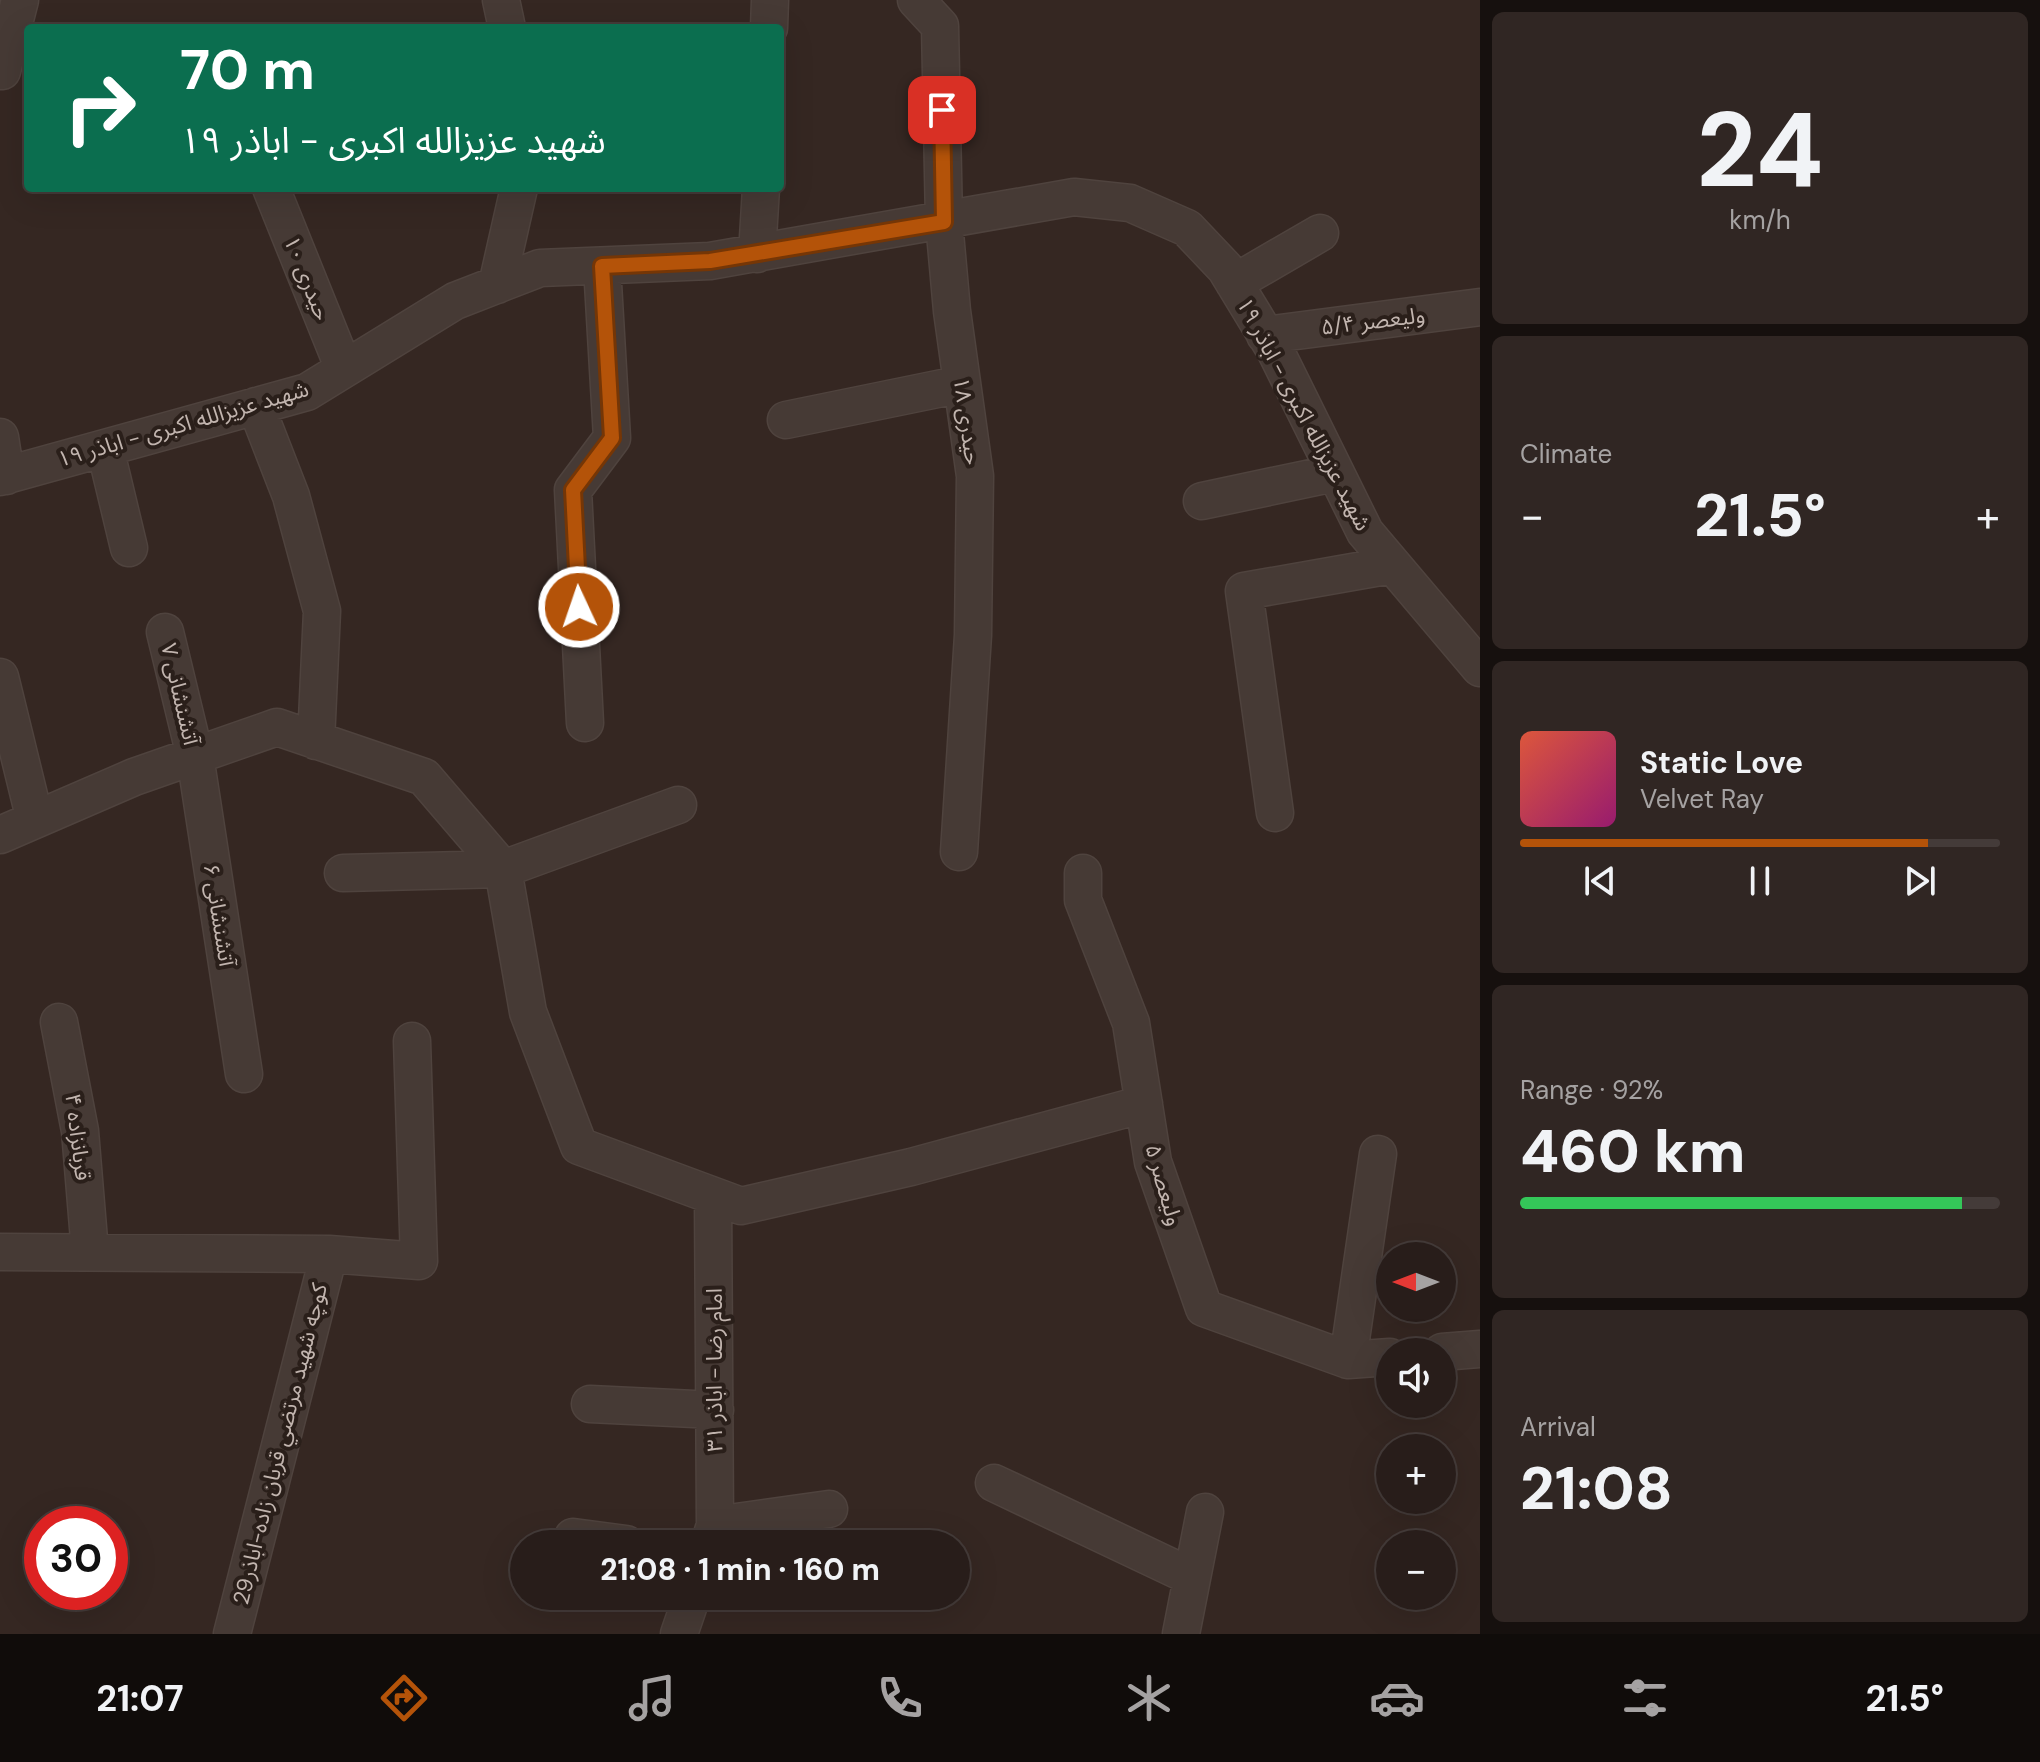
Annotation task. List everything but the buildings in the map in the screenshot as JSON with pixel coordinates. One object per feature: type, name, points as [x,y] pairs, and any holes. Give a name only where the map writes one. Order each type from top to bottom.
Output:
[{"type":"street","points":[[10,71],[20,0]]},
{"type":"street","points":[[501,0],[506,24]]},
{"type":"street","points":[[769,24],[770,0]]},
{"type":"street","name":"حیدری ۱۸","points":[[916,0],[940,26],[944,222],[975,476],[973,635],[959,852]]},
{"type":"street","name":"حیدری ۱۰","points":[[273,192],[344,369]]},
{"type":"street","points":[[497,285],[518,192]]},
{"type":"street","points":[[757,254],[761,192]]},
{"type":"street","name":"شهید عزیزالله اکبری - اباذر ۱۹","points":[[3,477],[307,392],[455,301],[540,268],[710,261],[1074,197],[1130,203],[1187,228],[1225,268],[1265,335],[1365,532],[1480,668]]},
{"type":"street","points":[[1234,283],[1320,233]]},
{"type":"street","points":[[585,723],[573,490],[612,438],[602,266]]},
{"type":"street","name":"ولیعصر ۵/۴","points":[[1265,335],[1480,307]]},
{"type":"street","points":[[786,420],[962,384]]},
{"type":"street","points":[[256,406],[291,496],[322,611],[316,741]]},
{"type":"street","points":[[0,437],[3,477]]},
{"type":"street","points":[[105,448],[129,548]]},
{"type":"street","points":[[1202,501],[1335,473]]},
{"type":"street","points":[[1275,813],[1244,591],[1392,565]]},
{"type":"street","name":"آتشنشانی ۷","points":[[165,632],[195,756]]},
{"type":"street","points":[[0,677],[35,820]]},
{"type":"street","points":[[0,835],[134,777],[277,727],[424,777],[503,869],[528,1012],[579,1146],[741,1206],[911,1167],[1144,1104]]},
{"type":"street","name":"آتشنشانی ۶","points":[[195,756],[244,1074]]},
{"type":"street","points":[[343,873],[503,869],[678,805]]},
{"type":"street","name":"ولیعصر ۵","points":[[1083,873],[1083,900],[1131,1023],[1153,1162],[1204,1308],[1348,1360],[1376,1358]]},
{"type":"street","name":"قربانزاده ۴","points":[[59,1022],[80,1131],[90,1252]]},
{"type":"street","points":[[0,1252],[329,1254],[419,1261],[412,1041]]},
{"type":"street","points":[[1348,1360],[1378,1154]]},
{"type":"street","name":"امام رضا - اباذر ۳۱","points":[[712,1530],[715,1410],[713,1196]]},
{"type":"street","name":"كوچه شهيد مرتضي قربان زاده-اباذر29","points":[[232,1634],[329,1254]]},
{"type":"street","points":[[1456,1351],[1480,1349]]},
{"type":"street","points":[[590,1404],[715,1410]]},
{"type":"street","points":[[994,1483],[1192,1577]]},
{"type":"street","points":[[731,1530],[829,1509]]},
{"type":"street","points":[[1181,1634],[1205,1512]]},
{"type":"street","points":[[679,1634],[687,1610]]},
{"type":"route","points":[[579,607],[573,490],[612,438],[602,266],[710,261],[944,222],[942,110]]}]
